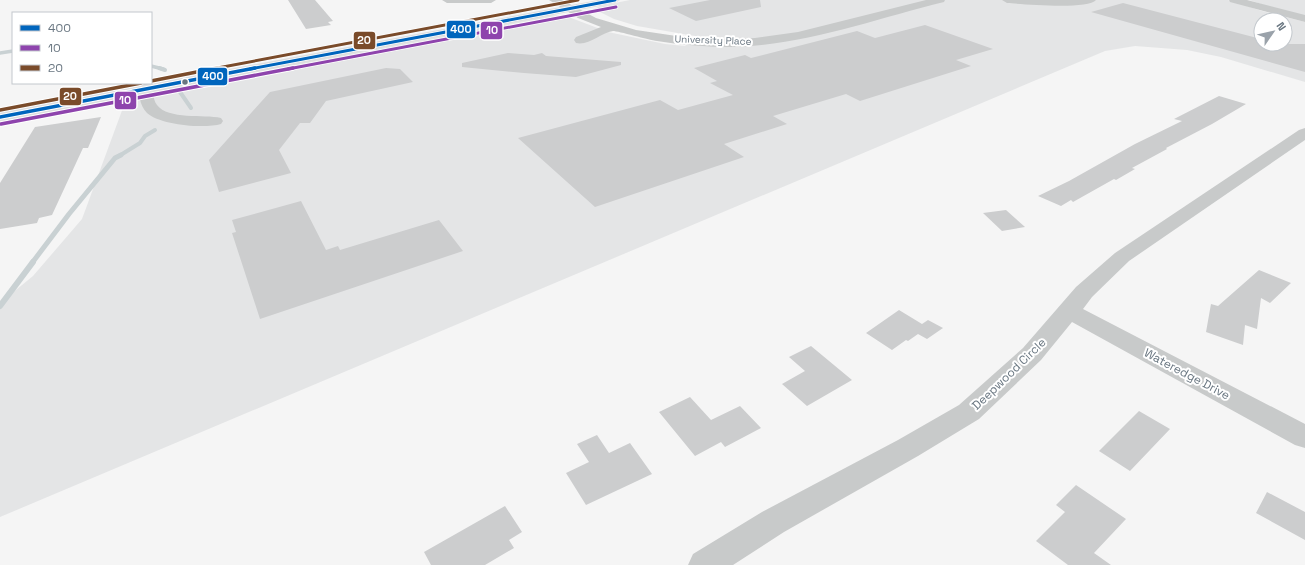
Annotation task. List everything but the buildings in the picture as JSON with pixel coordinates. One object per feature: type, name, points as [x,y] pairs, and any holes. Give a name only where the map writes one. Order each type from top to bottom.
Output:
[{"type":"main road","points":[[152,82],[566,3],[615,0]]},
{"type":"main road","points":[[0,108],[144,84]]},
{"type":"main road","points":[[0,117],[144,84]]},
{"type":"street","points":[[447,0],[491,0]]},
{"type":"street","name":"University Place","points":[[566,3],[592,20],[613,27],[654,36],[689,41],[742,43],[764,41],[812,32],[918,2],[940,0]]},
{"type":"street","points":[[1007,0],[1047,3],[1091,0]]},
{"type":"street","points":[[1234,0],[1305,19]]},
{"type":"street","points":[[1243,0],[1261,8]]},
{"type":"street","points":[[580,40],[613,27]]},
{"type":"street","points":[[144,84],[152,110],[162,115],[182,119],[215,121]]},
{"type":"street","name":"Deepwood Circle","points":[[705,565],[773,522],[908,448],[969,412],[1032,354],[1097,279],[1122,257],[1305,132]]},
{"type":"street","name":"Wateredge Drive","points":[[1069,311],[1305,437]]},
{"type":"shaded area","points":[[630,0],[1228,0],[1266,12],[1253,12],[1253,52],[1293,52],[1293,19],[1305,22],[1305,82],[1221,57],[1187,50],[1135,46],[1105,51],[0,517],[0,303],[33,276],[82,219],[127,97],[551,15],[566,16],[608,32],[665,44],[685,46],[695,36],[637,26],[614,19],[594,9],[600,6]]},
{"type":"shaded area","points":[[1249,0],[1305,0],[1305,16],[1293,12]]},
{"type":"waterway","points":[[0,53],[12,51]]},
{"type":"waterway","points":[[152,66],[159,68]]},
{"type":"waterway","points":[[159,68],[163,69]]},
{"type":"waterway","points":[[159,68],[165,70]]},
{"type":"waterway","points":[[180,92],[191,108]]},
{"type":"waterway","points":[[119,156],[140,143],[145,136],[155,130]]},
{"type":"waterway","points":[[32,263],[69,214],[115,158],[119,156]]},
{"type":"waterway","points":[[0,306],[33,262]]},
{"type":"transit line","name":"20","points":[[152,81],[578,0]]},
{"type":"transit line","name":"400","points":[[0,117],[615,0]]},
{"type":"transit line","name":"10","points":[[1,124],[616,7]]},
{"type":"transit line","name":"20","points":[[0,110],[136,84]]}]
